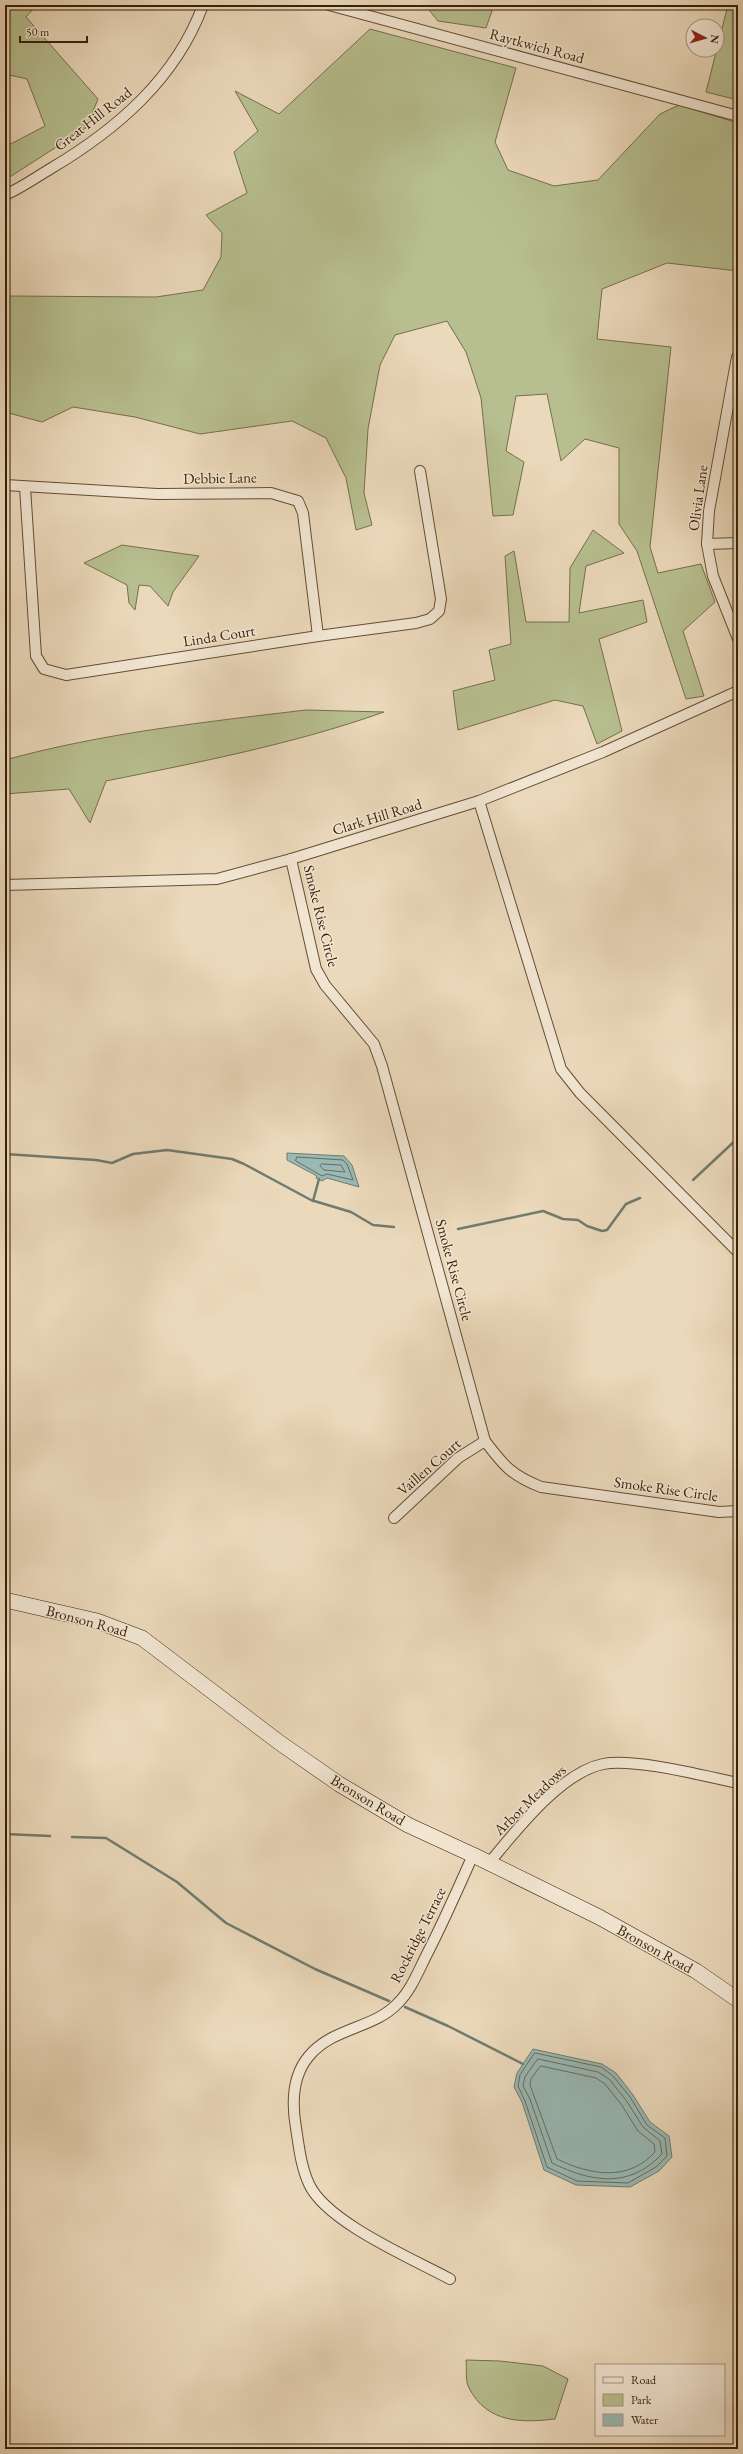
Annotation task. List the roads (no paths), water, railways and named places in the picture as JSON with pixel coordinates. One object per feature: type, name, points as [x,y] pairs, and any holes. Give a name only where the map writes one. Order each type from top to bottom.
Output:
[{"type":"street","name":"Great Hill Road","points":[[5,195],[90,144],[119,121],[151,91],[180,55],[189,39],[203,5]]},
{"type":"street","name":"Raytkwich Road","points":[[329,5],[738,116]]},
{"type":"street","name":"Olivia Lane","points":[[737,357],[709,511],[707,544],[713,576],[738,639]]},
{"type":"street","name":"Linda Court","points":[[25,487],[36,656],[44,669],[66,675],[318,636],[416,623],[430,619],[439,611],[441,598],[420,471]]},
{"type":"street","name":"Debbie Lane","points":[[5,485],[157,494],[271,493],[298,501],[303,513],[318,636]]},
{"type":"street","points":[[707,544],[738,543]]},
{"type":"street","name":"Clark Hill Road","points":[[5,884],[217,879],[291,860],[479,801],[603,752],[738,691]]},
{"type":"street","points":[[479,801],[561,1069],[580,1093],[738,1252]]},
{"type":"street","name":"Smoke Rise Circle","points":[[291,860],[316,969],[325,985],[374,1044],[382,1066],[485,1441],[503,1466],[523,1480],[541,1487],[719,1512],[738,1511]]},
{"type":"street","name":"Vaillen Court","points":[[394,1518],[458,1458],[485,1441]]},
{"type":"street","name":"Bronson Road","points":[[5,1600],[97,1621],[142,1638],[280,1743],[339,1784],[408,1825],[473,1855],[603,1920],[696,1971],[738,2000]]},
{"type":"street","name":"Arbor Meadows","points":[[489,1863],[518,1829],[564,1786],[581,1772],[603,1764],[628,1764],[679,1770],[738,1783]]},
{"type":"street","name":"Rockridge Terrace","points":[[450,2279],[337,2216],[320,2202],[309,2184],[301,2159],[294,2121],[293,2093],[308,2057],[324,2041],[378,2017],[398,2004],[416,1975],[473,1855]]},
{"type":"water","points":[[287,1153],[344,1156],[352,1165],[359,1187],[327,1178],[322,1181],[316,1178],[317,1176],[287,1160]]},
{"type":"water","points":[[533,2049],[602,2064],[616,2073],[633,2095],[650,2122],[669,2136],[672,2157],[659,2171],[630,2187],[576,2185],[544,2170],[522,2102],[514,2087],[517,2073]]},
{"type":"waterway","points":[[693,1180],[738,1138]]},
{"type":"waterway","points":[[5,1154],[96,1160],[112,1163],[133,1154],[167,1150],[232,1159],[311,1200],[351,1212],[373,1225],[394,1227]]},
{"type":"waterway","points":[[313,1201],[319,1179]]},
{"type":"waterway","points":[[458,1229],[543,1211],[563,1219],[578,1220],[587,1226],[602,1231],[607,1230],[626,1204],[640,1198]]},
{"type":"waterway","points":[[5,1834],[50,1836]]},
{"type":"waterway","points":[[72,1837],[106,1838],[177,1882],[226,1923],[315,1969],[389,2001]]},
{"type":"waterway","points":[[405,2007],[448,2026],[523,2064]]}]
